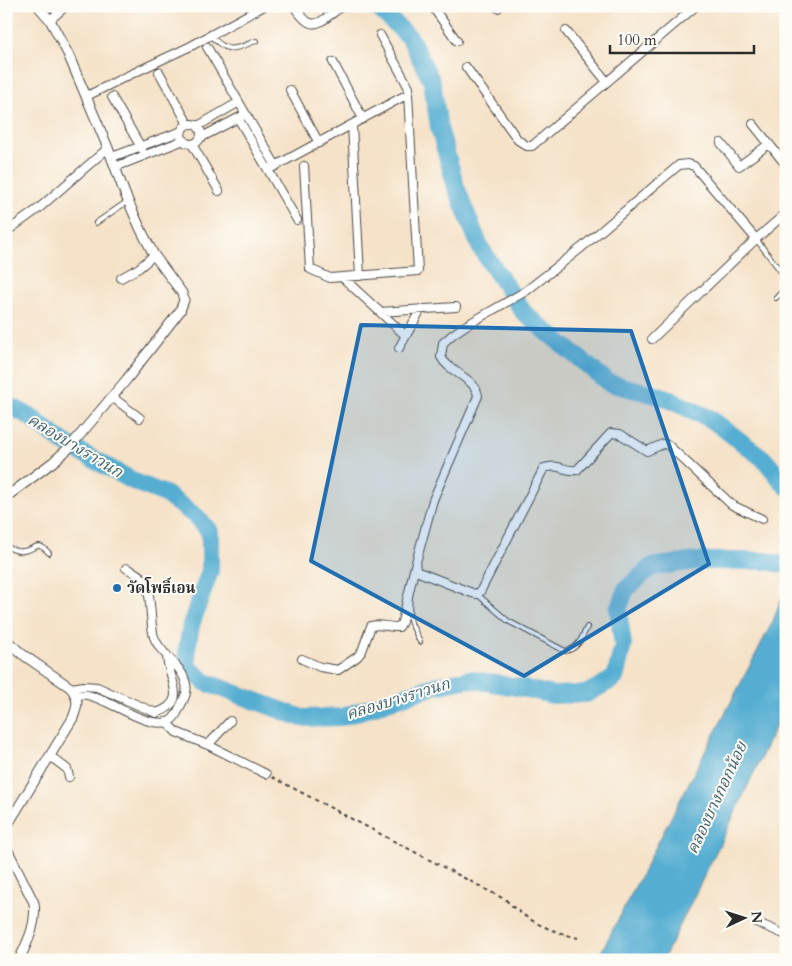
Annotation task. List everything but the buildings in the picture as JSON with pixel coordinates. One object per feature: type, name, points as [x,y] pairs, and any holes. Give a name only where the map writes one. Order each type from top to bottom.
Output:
[{"type":"street","points":[[6,497],[69,448],[180,311],[184,300],[182,292],[154,255],[128,201],[112,157],[68,54],[50,20],[38,6]]},
{"type":"street","points":[[50,20],[66,6]]},
{"type":"street","points":[[87,96],[211,36],[264,6]]},
{"type":"street","points":[[294,6],[309,24],[314,24],[341,7]]},
{"type":"street","points":[[432,6],[457,41]]},
{"type":"street","points":[[466,67],[518,140],[527,146],[532,146],[696,6]]},
{"type":"street","points":[[566,31],[607,82]]},
{"type":"street","points":[[304,166],[310,269],[330,278],[418,271],[409,88],[380,35]]},
{"type":"street","points":[[207,47],[276,166]]},
{"type":"street","points":[[333,62],[363,119]]},
{"type":"street","points":[[159,72],[188,124]]},
{"type":"street","points":[[290,90],[318,143]]},
{"type":"street","points":[[268,170],[408,94]]},
{"type":"street","points":[[112,98],[146,155]]},
{"type":"street","points":[[198,126],[239,102]]},
{"type":"street","points":[[192,144],[246,114]]},
{"type":"street","points":[[238,118],[297,220]]},
{"type":"street","points":[[112,157],[182,131],[188,124],[198,126],[201,132],[200,138]]},
{"type":"street","points":[[753,124],[786,165]]},
{"type":"street","points":[[352,125],[360,276]]},
{"type":"street","points":[[182,131],[184,140]]},
{"type":"street","points":[[115,167],[184,140],[192,144],[219,191]]},
{"type":"street","points":[[721,143],[739,166],[769,144]]},
{"type":"street","points":[[6,232],[38,209],[108,148]]},
{"type":"street","points":[[302,659],[320,667],[338,670],[357,657],[362,650],[371,626],[399,627],[402,622],[433,500],[478,396],[474,385],[444,362],[441,357],[443,343],[465,326],[526,292],[679,165],[688,164],[694,166],[756,239]]},
{"type":"street","points":[[652,339],[756,239],[786,214]]},
{"type":"street","points":[[121,278],[139,268],[154,255]]},
{"type":"street","points":[[342,278],[406,336]]},
{"type":"street","points":[[380,312],[456,307]]},
{"type":"street","points":[[399,348],[421,310]]},
{"type":"street","points":[[112,397],[140,418]]},
{"type":"street","points":[[415,566],[417,571],[421,573],[477,594],[480,592],[544,468],[557,466],[572,471],[577,470],[611,434],[620,434],[647,450],[663,444],[668,445],[732,504],[762,519]]},
{"type":"street","points":[[6,640],[73,692],[87,694],[145,719],[166,722],[172,720],[187,693],[186,682],[176,663],[157,644],[152,631],[146,583],[137,574],[126,568]]},
{"type":"street","points":[[73,692],[84,686],[97,687],[156,713],[167,710],[174,698],[176,688],[167,665],[167,654]]},
{"type":"street","points":[[6,829],[73,718],[77,707],[73,692]]},
{"type":"street","points":[[208,745],[230,721]]},
{"type":"street","points":[[166,722],[176,732],[208,745],[266,774]]},
{"type":"street","points":[[50,756],[67,769],[68,777]]},
{"type":"street","points":[[6,847],[34,903],[33,926],[20,960]]},
{"type":"street","points":[[758,923],[786,935]]},
{"type":"lane","points":[[211,36],[220,45],[232,50],[256,41]]},
{"type":"lane","points":[[96,223],[128,201]]},
{"type":"lane","points":[[756,239],[786,278]]},
{"type":"lane","points":[[776,298],[786,287]]},
{"type":"lane","points":[[6,546],[23,551],[39,545],[43,546],[49,553]]},
{"type":"lane","points":[[410,589],[409,614],[420,642]]},
{"type":"lane","points":[[477,594],[508,622],[565,651],[572,650],[576,646],[587,627]]},
{"type":"path","points":[[266,774],[506,900],[515,910],[535,923],[554,932],[578,938]]},
{"type":"highlighted area","points":[[361,325],[631,331],[709,564],[524,676],[311,561]]},
{"type":"water","name":"คลองบางกอกน้อย","points":[[786,587],[786,704],[663,960],[597,960],[773,621]]},
{"type":"waterway","points":[[376,6],[410,38],[432,82],[439,128],[456,187],[480,247],[524,313],[609,383],[664,397],[711,419],[764,459],[786,486]]},
{"type":"waterway","name":"คลองบางราวนก","points":[[6,404],[29,416],[63,442],[135,482],[165,494],[197,517],[210,532],[210,571],[191,625],[187,650],[188,667],[205,682],[302,718],[342,717],[435,686],[469,679],[553,695],[586,694],[615,678],[623,645],[618,609],[626,589],[651,567],[696,561],[766,561],[786,565]]},
{"type":"place","name":"วัดโพธิ์เอน","points":[[117,588]]}]
